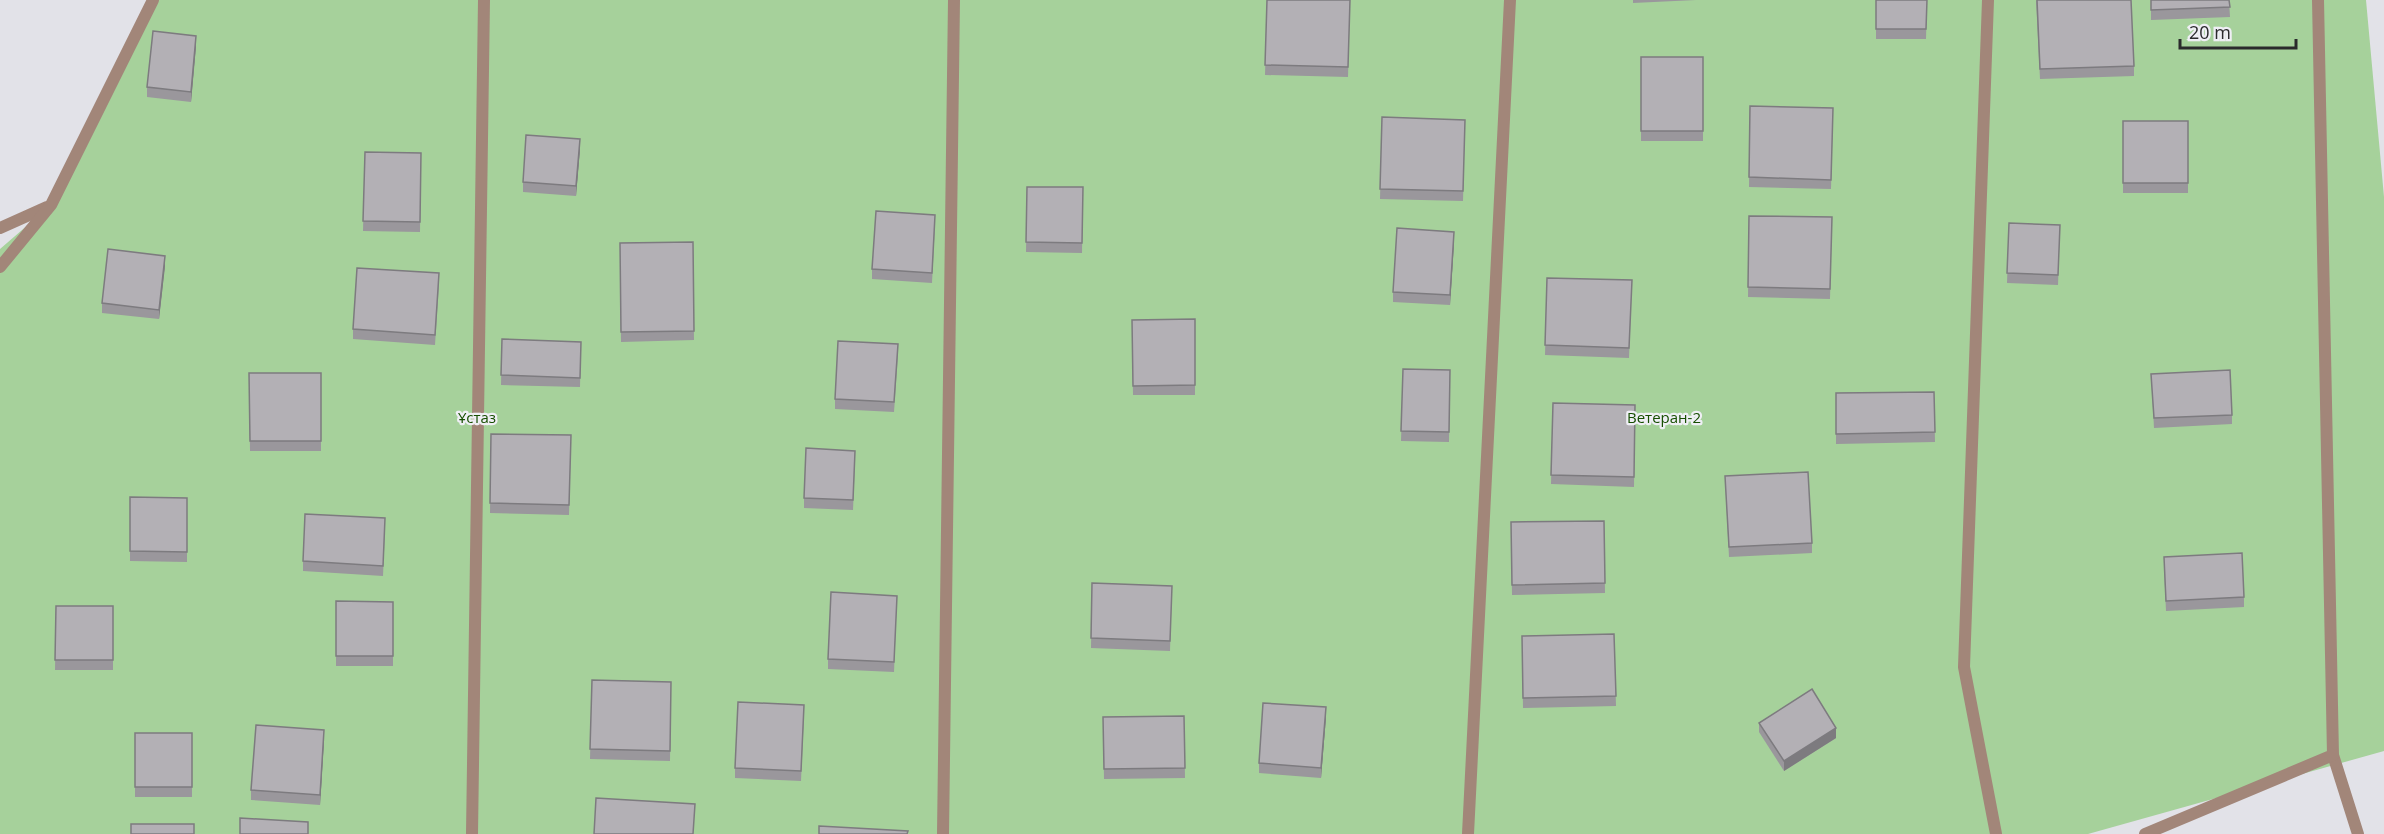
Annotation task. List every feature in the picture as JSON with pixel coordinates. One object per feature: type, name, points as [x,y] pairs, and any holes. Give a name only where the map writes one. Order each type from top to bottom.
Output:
[{"type":"lane","points":[[0,267],[51,205],[153,0]]},
{"type":"lane","points":[[472,834],[484,0]]},
{"type":"lane","points":[[944,834],[954,0]]},
{"type":"lane","points":[[1468,834],[1510,0]]},
{"type":"lane","points":[[1988,0],[1964,667],[1996,834]]},
{"type":"lane","points":[[2318,0],[2333,755],[2358,834]]},
{"type":"lane","points":[[0,228],[51,205]]},
{"type":"lane","points":[[2145,834],[2333,755]]},
{"type":"green space","name":"Ветеран-2","points":[[153,0],[2366,0],[2384,197],[2384,751],[2088,834],[0,834],[0,249],[51,205]]},
{"type":"building","points":[[1267,0],[1350,0],[1348,67],[1265,65]]},
{"type":"building","points":[[1876,0],[1927,0],[1926,29],[1876,29]]},
{"type":"building","points":[[2037,0],[2131,0],[2134,66],[2040,69]]},
{"type":"building","points":[[2151,0],[2229,0],[2230,7],[2151,10]]},
{"type":"building","points":[[153,31],[196,36],[191,92],[147,87]]},
{"type":"building","points":[[1641,57],[1703,57],[1703,131],[1641,131]]},
{"type":"building","points":[[1750,106],[1833,108],[1831,180],[1749,177]]},
{"type":"building","points":[[1382,117],[1465,120],[1463,191],[1380,189]]},
{"type":"building","points":[[2123,121],[2188,121],[2188,183],[2123,183]]},
{"type":"building","points":[[526,135],[580,139],[576,186],[523,182]]},
{"type":"building","points":[[365,152],[421,153],[420,222],[363,221]]},
{"type":"building","points":[[1027,187],[1083,187],[1082,243],[1026,242]]},
{"type":"building","points":[[876,211],[935,215],[932,273],[872,269]]},
{"type":"building","points":[[1749,216],[1832,217],[1830,289],[1748,287]]},
{"type":"building","points":[[2009,223],[2060,225],[2058,275],[2007,273]]},
{"type":"building","points":[[1397,228],[1454,232],[1450,295],[1393,292]]},
{"type":"building","points":[[693,242],[694,331],[621,332],[620,243]]},
{"type":"building","points":[[108,249],[165,256],[159,310],[102,303]]},
{"type":"building","points":[[357,268],[439,273],[435,335],[353,329]]},
{"type":"building","points":[[1547,278],[1632,280],[1629,348],[1545,345]]},
{"type":"building","points":[[1195,319],[1195,385],[1133,386],[1132,320]]},
{"type":"building","points":[[502,339],[581,342],[580,378],[501,375]]},
{"type":"building","points":[[838,341],[898,344],[894,402],[835,399]]},
{"type":"building","points":[[1403,369],[1450,370],[1449,432],[1401,431]]},
{"type":"building","points":[[2230,370],[2232,415],[2154,418],[2151,374]]},
{"type":"building","points":[[249,373],[321,373],[321,441],[250,441]]},
{"type":"building","points":[[1934,392],[1935,432],[1836,434],[1836,393]]},
{"type":"building","points":[[1553,403],[1635,405],[1634,477],[1551,475]]},
{"type":"building","points":[[491,434],[571,435],[569,505],[490,503]]},
{"type":"building","points":[[806,448],[855,451],[853,500],[804,498]]},
{"type":"building","points":[[1808,472],[1812,543],[1729,547],[1725,476]]},
{"type":"building","points":[[130,497],[187,498],[187,552],[130,551]]},
{"type":"building","points":[[305,514],[385,518],[383,566],[303,561]]},
{"type":"building","points":[[1604,521],[1605,583],[1512,585],[1511,522]]},
{"type":"building","points":[[2242,553],[2244,597],[2166,601],[2164,557]]},
{"type":"building","points":[[1092,583],[1172,586],[1170,641],[1091,638]]},
{"type":"building","points":[[831,592],[897,596],[894,662],[828,659]]},
{"type":"building","points":[[336,601],[393,602],[393,656],[336,656]]},
{"type":"building","points":[[56,606],[113,606],[113,660],[55,660]]},
{"type":"building","points":[[1614,634],[1616,696],[1523,698],[1522,636]]},
{"type":"building","points":[[592,680],[671,682],[670,751],[590,749]]},
{"type":"building","points":[[1812,689],[1836,728],[1784,761],[1759,723]]},
{"type":"building","points":[[738,702],[804,705],[801,771],[735,768]]},
{"type":"building","points":[[1263,703],[1326,707],[1321,768],[1259,763]]},
{"type":"building","points":[[1184,716],[1185,768],[1104,769],[1103,717]]},
{"type":"building","points":[[256,725],[324,730],[320,795],[251,790]]},
{"type":"building","points":[[135,733],[192,733],[192,787],[135,787]]},
{"type":"building","points":[[596,798],[695,804],[693,834],[594,834]]},
{"type":"building","points":[[240,818],[308,822],[308,834],[240,834]]},
{"type":"building","points":[[131,824],[194,824],[194,834],[131,834]]},
{"type":"building","points":[[819,826],[908,831],[907,834],[819,834]]},
{"type":"park label","name":"Ұстаз","points":[[477,417]]}]
